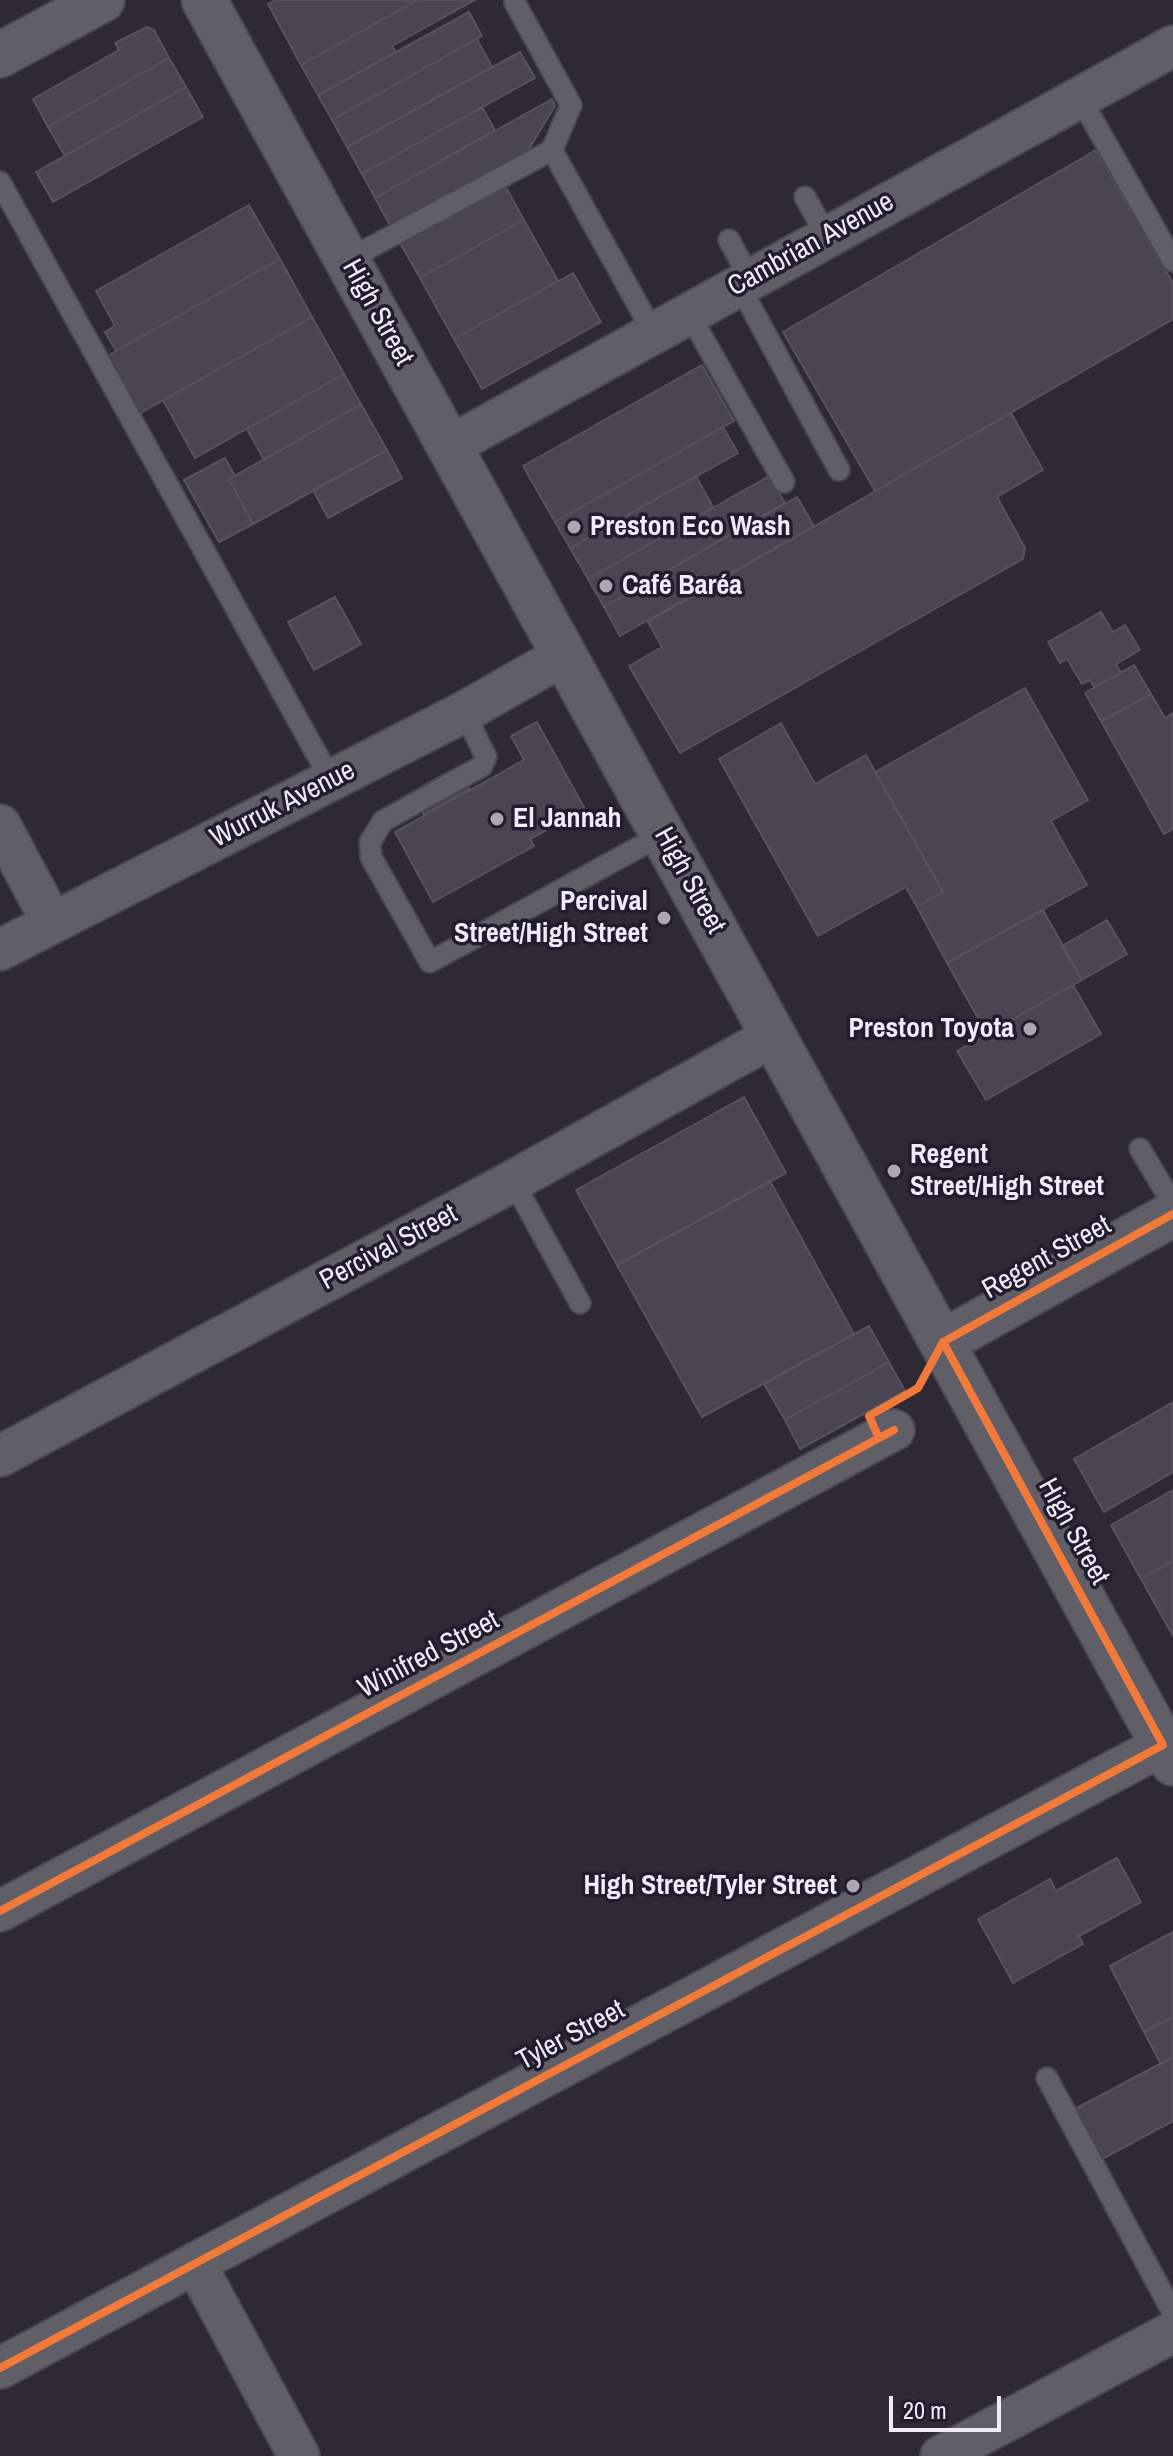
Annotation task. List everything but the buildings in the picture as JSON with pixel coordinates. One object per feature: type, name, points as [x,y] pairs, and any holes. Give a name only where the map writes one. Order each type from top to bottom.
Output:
[{"type":"main road","points":[[0,55],[102,0]]},
{"type":"main road","name":"High Street","points":[[204,0],[1168,1754]]},
{"type":"main road","name":"Regent Street","points":[[943,1342],[1173,1214]]},
{"type":"street","name":"Cambrian Avenue","points":[[450,446],[1173,46]]},
{"type":"street","name":"Wurruk Avenue","points":[[0,950],[464,712],[564,655]]},
{"type":"street","points":[[0,825],[52,922]]},
{"type":"street","name":"Percival Street","points":[[0,1456],[513,1181],[775,1035]]},
{"type":"street","name":"Winifred Street","points":[[0,1911],[894,1430]]},
{"type":"street","name":"Tyler Street","points":[[0,2368],[1168,1754]]},
{"type":"street","points":[[195,2263],[299,2456]]},
{"type":"street","points":[[941,2456],[1173,2332]]},
{"type":"lane","points":[[347,260],[552,150],[571,105],[515,3]]},
{"type":"lane","points":[[1080,98],[1173,261]]},
{"type":"lane","points":[[552,150],[653,332]]},
{"type":"lane","points":[[0,182],[331,780]]},
{"type":"lane","points":[[805,197],[827,237]]},
{"type":"lane","points":[[729,240],[745,282],[839,470]]},
{"type":"lane","points":[[688,312],[784,482]]},
{"type":"lane","points":[[464,712],[486,757],[482,766],[383,821],[370,842],[371,857],[430,962],[663,834]]},
{"type":"lane","points":[[1140,1149],[1173,1204]]},
{"type":"lane","points":[[513,1181],[580,1303]]},
{"type":"lane","points":[[1047,2078],[1173,2313]]},
{"type":"cycle path","points":[[943,1342],[1173,1214]]},
{"type":"cycle path","points":[[879,1438],[869,1416],[918,1388],[943,1342]]},
{"type":"cycle path","points":[[0,2368],[1163,1745],[943,1342]]},
{"type":"cycle path","points":[[0,1911],[894,1430]]},
{"type":"place","name":"Preston Eco Wash","points":[[574,527]]},
{"type":"place","name":"Café Baréa","points":[[606,586]]},
{"type":"place","name":"El Jannah","points":[[497,819]]},
{"type":"place","name":"Percival Street/High Street","points":[[664,918]]},
{"type":"place","name":"Preston Toyota","points":[[1030,1029]]},
{"type":"place","name":"Regent Street/High Street","points":[[894,1171]]},
{"type":"place","name":"High Street/Tyler Street","points":[[853,1886]]}]
